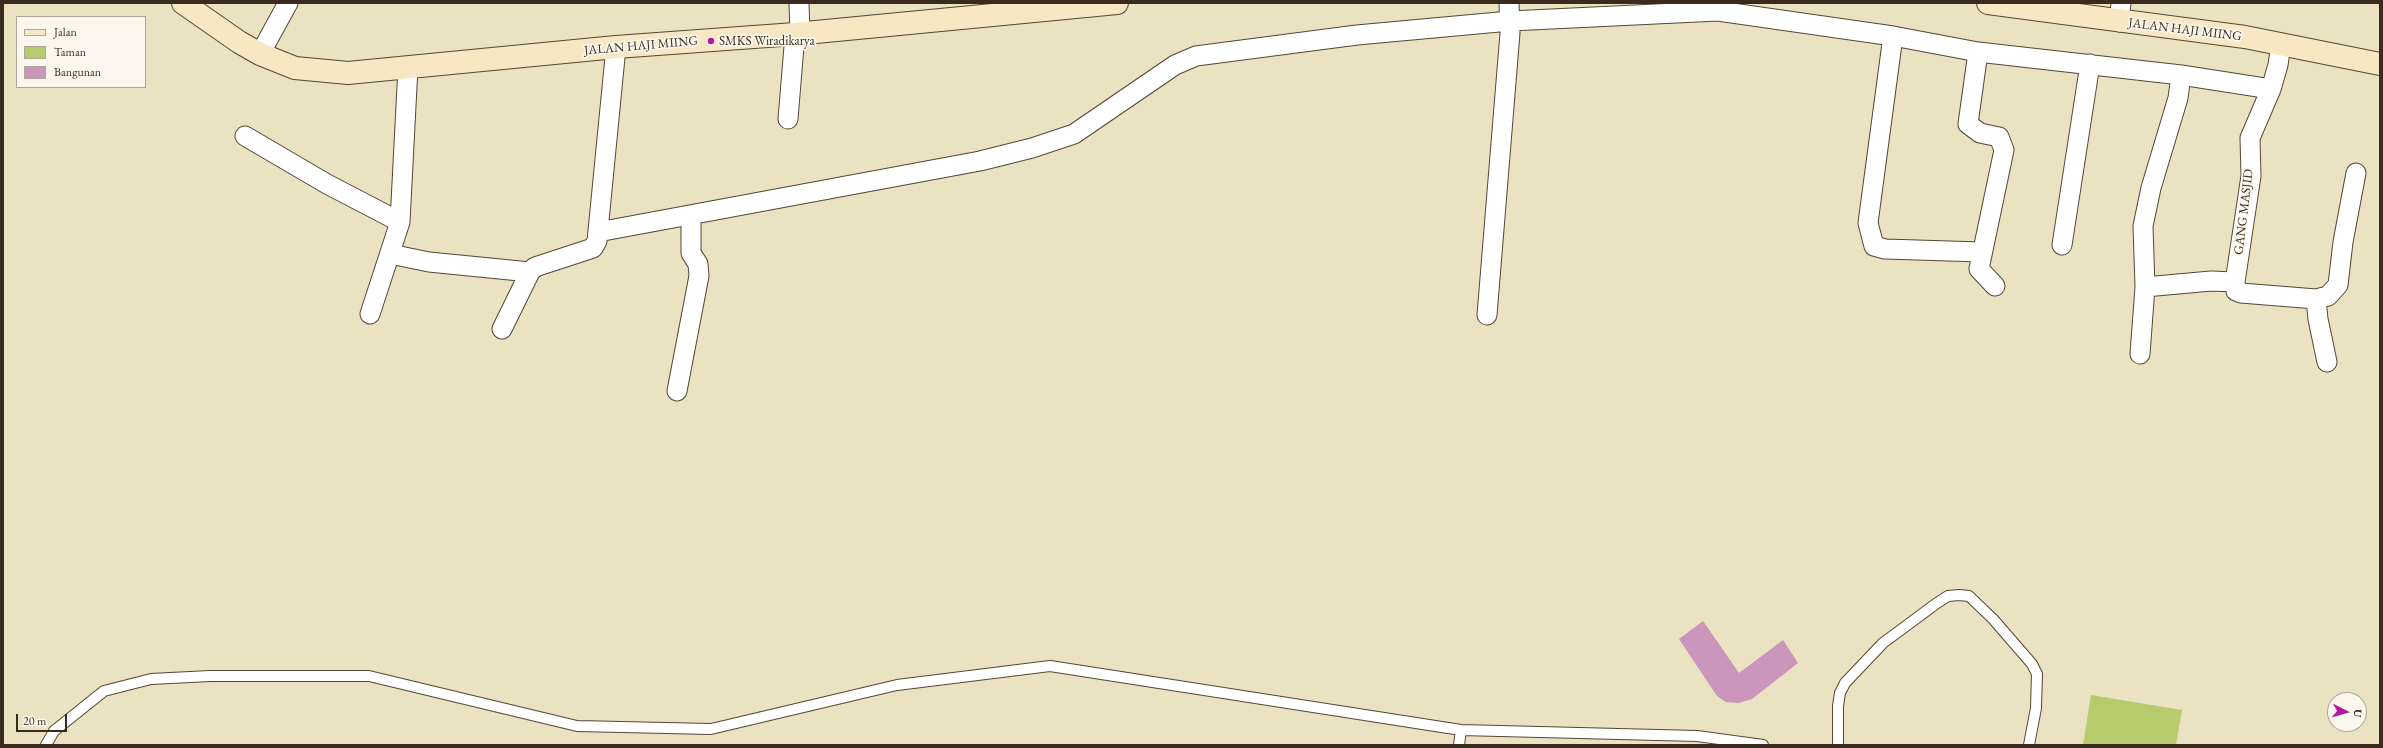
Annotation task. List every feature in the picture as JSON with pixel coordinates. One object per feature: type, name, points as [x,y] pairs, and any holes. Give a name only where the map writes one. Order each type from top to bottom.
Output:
[{"type":"main road","name":"JALAN HAJI MIING","points":[[183,3],[239,42],[260,54],[295,68],[348,73],[616,47],[797,34],[993,9],[1117,3]]},
{"type":"main road","name":"JALAN HAJI MIING","points":[[1988,3],[2120,12],[2380,64]]},
{"type":"street","points":[[260,54],[288,3]]},
{"type":"street","points":[[788,119],[799,3]]},
{"type":"street","points":[[598,232],[980,161],[1032,148],[1074,134],[1175,65],[1196,56],[1357,35],[1509,12],[1718,11],[1893,36],[1978,52],[2181,75],[2271,90]]},
{"type":"street","points":[[1487,316],[1509,12]]},
{"type":"street","points":[[1893,36],[1868,223],[1874,246],[1885,249],[1982,252]]},
{"type":"street","name":"GANG MASJID","points":[[2236,286],[2251,176],[2250,138],[2271,90],[2278,65],[2281,44]]},
{"type":"street","points":[[502,329],[530,272],[535,267],[593,248],[597,241],[616,47]]},
{"type":"street","points":[[1978,52],[1968,124],[1980,133],[1999,137],[2004,150],[1979,269],[1995,286]]},
{"type":"street","points":[[2062,245],[2090,64]]},
{"type":"street","points":[[370,314],[400,222],[408,68]]},
{"type":"street","points":[[2140,354],[2145,287],[2143,226],[2151,188],[2178,98],[2181,75]]},
{"type":"street","points":[[245,136],[400,222]]},
{"type":"street","points":[[2145,287],[2211,281],[2236,286],[2241,293],[2316,299],[2328,296],[2338,285],[2343,242],[2356,173]]},
{"type":"street","points":[[677,391],[699,276],[698,264],[691,253],[690,215]]},
{"type":"street","points":[[390,254],[429,262],[530,272]]},
{"type":"street","points":[[2316,299],[2318,320],[2327,362]]},
{"type":"lane","points":[[1838,745],[1838,706],[1840,693],[1845,683],[1883,643],[1948,596],[1959,595],[1969,596],[1993,619],[2032,664],[2038,674],[2036,708],[2029,745]]},
{"type":"lane","points":[[46,745],[54,731],[104,691],[151,679],[210,676],[369,676],[577,726],[711,729],[897,685],[1050,666],[1460,730],[1697,736],[1763,745]]},
{"type":"lane","points":[[1459,745],[1460,730]]},
{"type":"green space","points":[[2091,695],[2182,710],[2176,745],[2083,745]]},
{"type":"building","points":[[1703,621],[1739,673],[1783,640],[1798,663],[1752,699],[1739,703],[1726,702],[1717,696],[1679,639]]},
{"type":"place","name":"SMKS Wiradikarya","points":[[711,41]]}]
